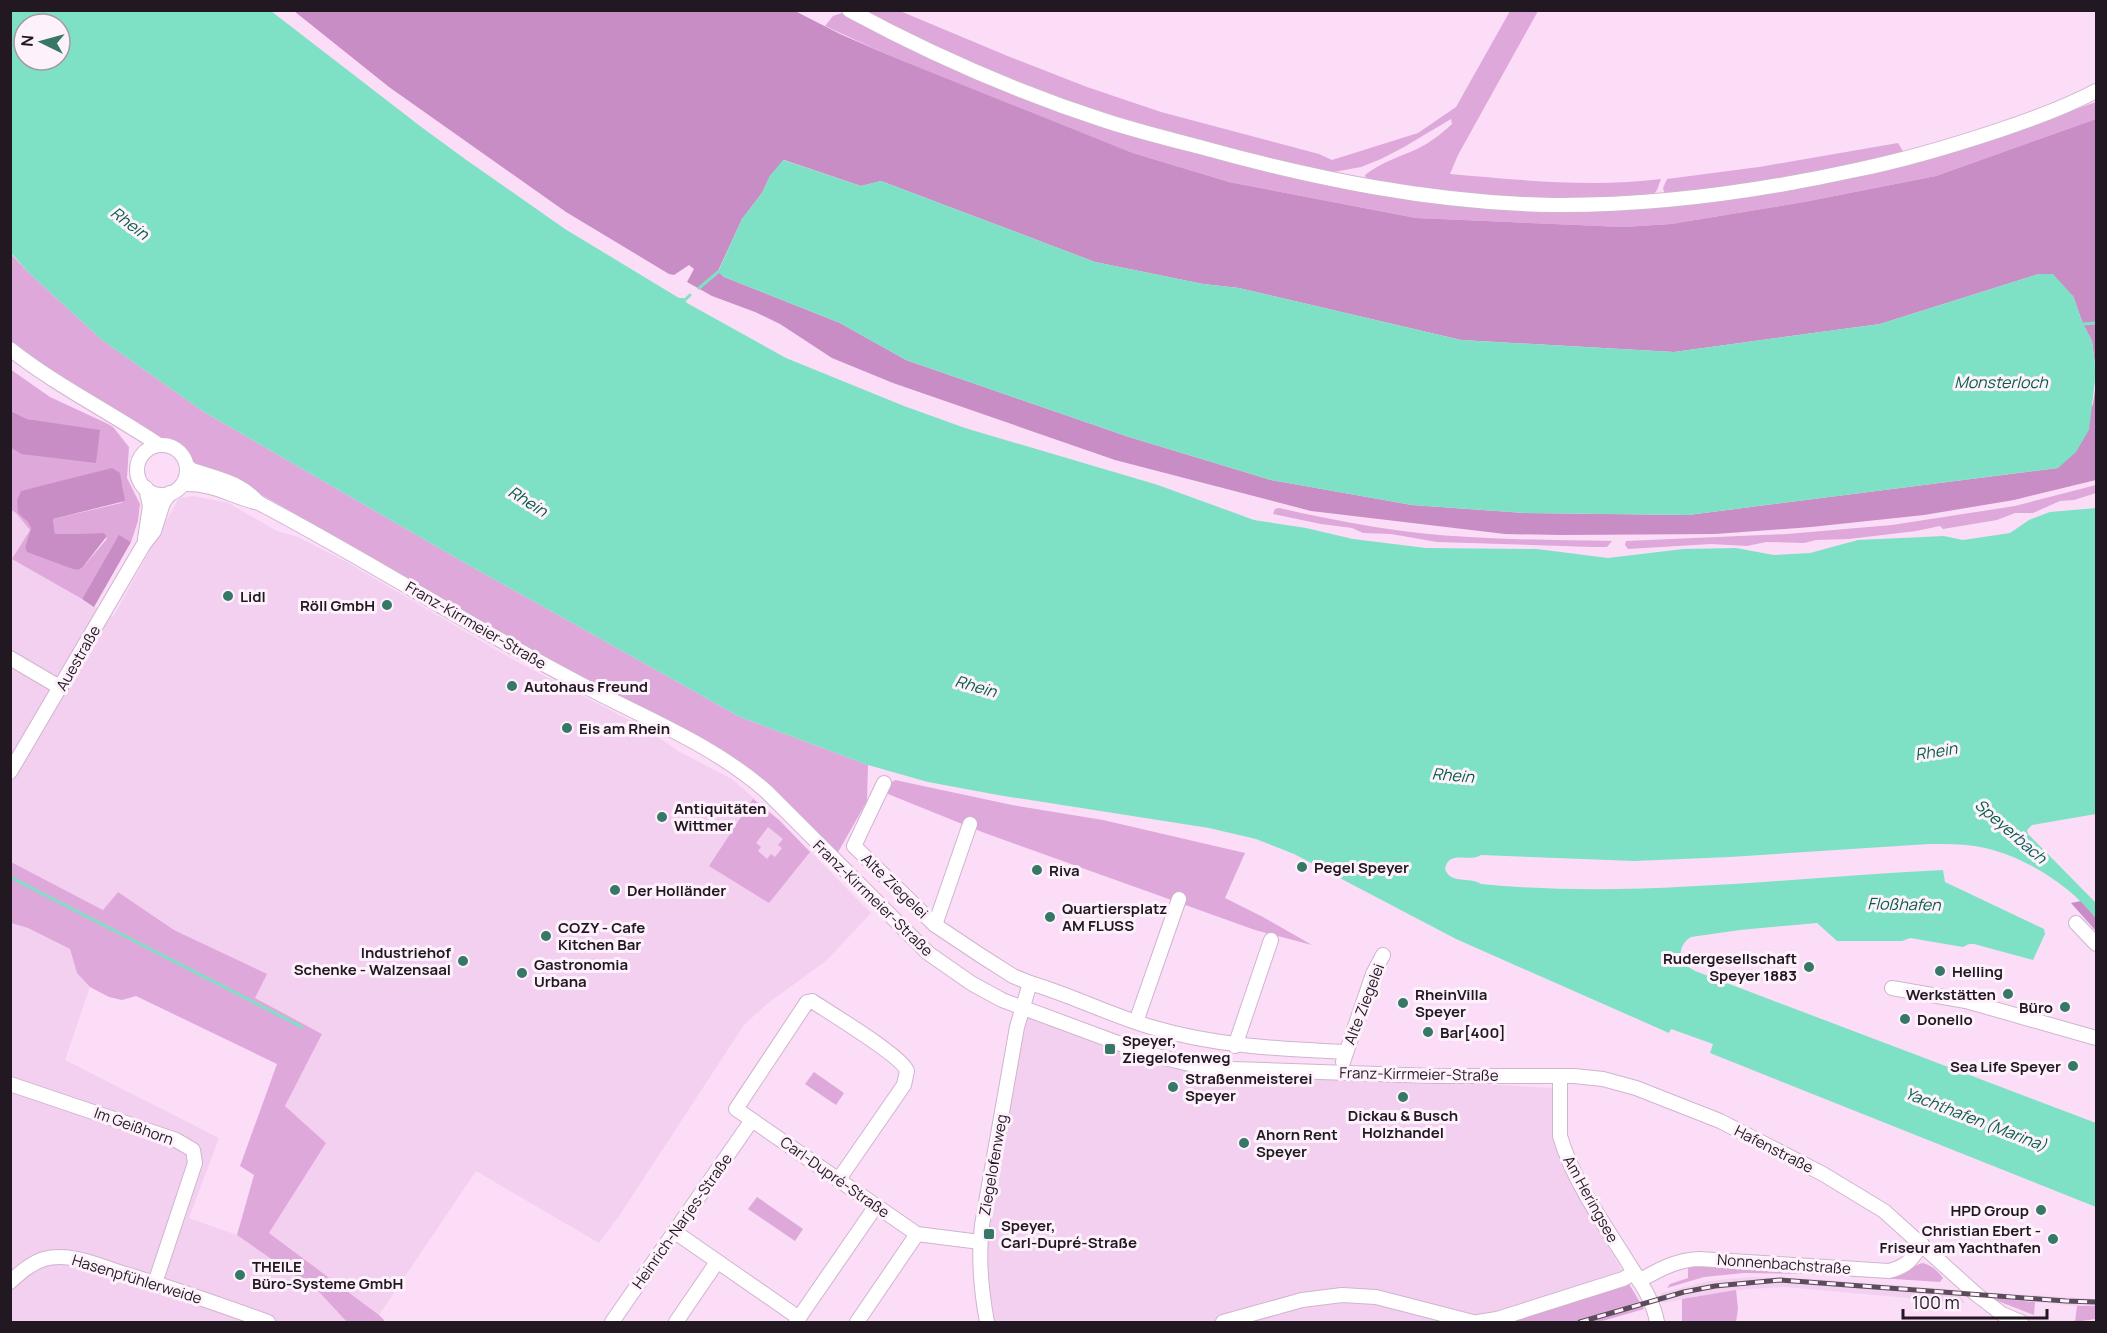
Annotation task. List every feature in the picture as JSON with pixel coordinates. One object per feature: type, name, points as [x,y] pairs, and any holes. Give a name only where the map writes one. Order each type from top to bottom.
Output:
[{"type":"street","points":[[849,10],[927,50],[1010,87],[1108,121],[1248,161],[1332,181],[1480,201],[1551,205],[1653,202],[1739,193],[1803,182],[1904,159],[1953,145],[2039,117],[2097,91]]},
{"type":"street","name":"Franz-Kirrmeier-Straße","points":[[10,349],[56,382],[159,445],[175,448],[192,470],[247,490],[259,503]]},
{"type":"street","name":"Franz-Kirrmeier-Straße","points":[[120,420],[137,441],[143,454]]},
{"type":"street","points":[[159,445],[143,454],[138,470],[141,483],[146,488],[155,494],[170,493],[183,484],[187,466]]},
{"type":"street","name":"Franz-Kirrmeier-Straße","points":[[183,484],[212,486],[259,503],[393,576],[575,681],[727,761],[767,792],[928,953],[970,983],[1022,1008],[1160,1057],[1198,1066],[1434,1076],[1560,1076]]},
{"type":"street","name":"Auestraße","points":[[144,544],[150,506],[146,488]]},
{"type":"street","name":"Auestraße","points":[[10,772],[144,544],[154,531],[163,503],[170,493]]},
{"type":"street","points":[[10,658],[61,688]]},
{"type":"street","name":"Alte Ziegelei","points":[[884,783],[854,846],[935,925],[1013,976],[1167,1032],[1235,1046],[1345,1052]]},
{"type":"street","name":"Alte Ziegelei","points":[[935,925],[970,824]]},
{"type":"street","points":[[839,865],[854,846]]},
{"type":"street","points":[[1136,1022],[1179,899]]},
{"type":"street","points":[[2076,923],[2097,944]]},
{"type":"street","points":[[1235,1046],[1271,940]]},
{"type":"street","name":"Alte Ziegelei","points":[[1341,1072],[1345,1052],[1373,974],[1383,955]]},
{"type":"street","points":[[1022,1008],[1030,983]]},
{"type":"street","points":[[1892,988],[1966,1001],[2097,1038]]},
{"type":"street","points":[[752,1120],[736,1109],[807,1002],[812,1001],[904,1064],[907,1071],[904,1085],[839,1179]]},
{"type":"street","name":"Ziegelofenweg","points":[[987,1323],[981,1283],[980,1242],[1013,1046],[1022,1008]]},
{"type":"street","name":"Hafenstraße","points":[[1560,1076],[1591,1077],[1614,1081],[1683,1105],[1720,1121],[1823,1174],[1884,1211],[1976,1294],[2014,1321]]},
{"type":"street","name":"Am Heringsee","points":[[1560,1076],[1559,1127],[1562,1145],[1572,1168],[1604,1225],[1651,1302],[1657,1323]]},
{"type":"street","name":"Im Geißhorn","points":[[10,1084],[176,1140],[193,1150],[195,1163],[155,1283]]},
{"type":"street","name":"Carl-Dupré-Straße","points":[[752,1120],[917,1234],[980,1242]]},
{"type":"street","name":"Heinrich-Narjes-Straße","points":[[612,1323],[752,1120]]},
{"type":"street","points":[[675,1232],[797,1320],[876,1206]]},
{"type":"street","points":[[857,1323],[917,1234]]},
{"type":"street","name":"Nonnenbachstraße","points":[[1478,1323],[1623,1279],[1637,1277],[1686,1260],[1889,1271],[1908,1263],[1922,1244]]},
{"type":"street","name":"Hasenpfühlerweide","points":[[10,1282],[30,1265],[44,1259],[60,1257],[78,1259],[155,1283],[268,1323]]},
{"type":"street","points":[[676,1323],[717,1262]]},
{"type":"street","points":[[1223,1323],[1302,1300],[1351,1295],[1385,1299],[1473,1323]]},
{"type":"shaded area","points":[[294,11],[795,11],[886,54],[1133,153],[1229,182],[1416,218],[1623,227],[1671,224],[1804,202],[1936,176],[2096,119],[2096,372],[2092,341],[2073,296],[2039,274],[1880,324],[1674,352],[1461,340],[1239,288],[1203,284],[1095,262],[881,181],[861,186],[784,160],[770,176],[762,193],[742,219],[718,271],[724,277],[840,323],[906,360],[1129,437],[1271,480],[1412,505],[1525,513],[1688,515],[2058,468],[2093,404],[2096,383],[2096,480],[2014,500],[1924,515],[1811,527],[1715,534],[1505,534],[1311,511],[1115,460],[893,383],[832,358],[780,324],[712,296],[687,282],[694,269],[689,265],[674,275],[669,274],[566,212],[389,87]]},
{"type":"shaded area","points":[[862,11],[900,11],[1087,87],[1161,112],[1319,154],[1332,160],[1418,133],[1456,107],[1510,11],[1538,11],[1458,155],[1450,174],[1582,183],[1661,179],[1657,190],[1651,197],[1519,198],[1427,192],[1366,179],[1365,175],[1377,167],[1417,149],[1440,135],[1452,124],[1451,119],[1381,159],[1361,167],[1328,173],[1195,140],[1050,96],[954,56]]},
{"type":"shaded area","points":[[842,13],[924,55],[1291,177],[1365,192],[1597,210],[1974,145],[2096,102],[2096,119],[1936,176],[1804,202],[1671,224],[1623,227],[1416,218],[1229,182],[1133,153],[886,54],[825,26],[833,16]]},
{"type":"shaded area","points":[[1898,143],[1904,153],[1772,181],[1665,195],[1663,188],[1667,179],[1759,167]]},
{"type":"shaded area","points":[[10,253],[102,340],[204,412],[465,563],[740,717],[868,765],[867,801],[837,854],[771,789],[285,508],[249,488],[195,467],[183,445],[171,440],[155,438],[73,389],[11,344]]},
{"type":"shaded area","points":[[10,369],[50,397],[113,427],[129,447],[127,478],[140,504],[138,521],[131,542],[119,536],[82,599],[12,559],[30,530],[11,510],[11,448],[21,454],[100,431],[27,419],[11,411]],"holes":[[[122,484],[124,501],[53,519],[55,534],[104,533],[107,536],[106,540],[78,570],[25,547],[31,528],[27,521]]]},
{"type":"shaded area","points":[[11,411],[27,419],[100,430],[96,463],[21,454],[11,448]]},
{"type":"shaded area","points":[[112,468],[120,473],[125,501],[53,519],[55,534],[104,533],[107,536],[82,568],[73,569],[27,552],[25,547],[31,528],[18,513],[17,501],[21,491]]},
{"type":"shaded area","points":[[2096,485],[2096,493],[2074,500],[2060,501],[2033,513],[2015,513],[1997,520],[1943,529],[1940,526],[1849,539],[1816,540],[1804,543],[1766,542],[1747,546],[1711,544],[1628,549],[1625,545],[1626,541],[1787,534],[1892,525],[2015,506]]},
{"type":"shaded area","points":[[194,496],[228,503],[277,531],[298,537],[343,560],[514,660],[648,730],[678,751],[732,779],[779,820],[871,913],[826,961],[768,1003],[744,1025],[599,1243],[476,1171],[379,1315],[269,1233],[326,1143],[285,1106],[322,1034],[254,998],[266,974],[174,930],[118,892],[103,910],[11,862],[10,510],[16,513],[30,530],[13,559],[113,617],[179,498]]},
{"type":"shaded area","points":[[1275,509],[1349,523],[1421,533],[1505,539],[1612,541],[1607,547],[1437,542],[1391,534],[1363,533],[1352,528],[1273,514]]},
{"type":"shaded area","points":[[119,535],[131,542],[94,607],[82,599]]},
{"type":"shaded area","points":[[895,780],[1012,805],[1103,820],[1245,853],[1225,898],[1312,945],[1255,930],[982,832],[888,794],[884,788]]},
{"type":"shaded area","points":[[753,799],[779,820],[810,852],[769,903],[709,866]],"holes":[[[768,827],[783,839],[778,845],[782,848],[775,857],[771,854],[767,859],[758,851],[761,847],[756,843]]]},
{"type":"shaded area","points":[[11,862],[103,910],[118,892],[174,930],[267,974],[255,998],[322,1034],[285,1106],[326,1143],[269,1233],[379,1315],[384,1322],[347,1322],[320,1293],[237,1235],[254,1175],[240,1166],[277,1064],[136,996],[122,1000],[109,997],[90,987],[77,973],[70,949],[28,928],[11,923]]},
{"type":"shaded area","points":[[2081,901],[2096,918],[2096,931],[2071,903]]},
{"type":"shaded area","points":[[11,923],[28,928],[70,949],[77,973],[90,987],[65,1060],[219,1138],[189,1218],[237,1235],[320,1293],[347,1322],[11,1322]]},
{"type":"shaded area","points":[[1028,1015],[1136,1057],[1170,1068],[1209,1074],[1412,1080],[1552,1088],[1552,1126],[1557,1151],[1629,1284],[1508,1322],[994,1322],[989,1306],[985,1250],[1010,1093]]},
{"type":"shaded area","points":[[814,1072],[844,1093],[836,1105],[805,1084]]},
{"type":"shaded area","points":[[757,1197],[803,1229],[795,1241],[748,1209]]},
{"type":"shaded area","points":[[1923,1263],[1939,1273],[1943,1278],[1940,1282],[1817,1274],[1744,1273],[1704,1277],[1667,1288],[1670,1284],[1688,1278],[1688,1268],[1697,1266],[1848,1271],[1898,1276]]},
{"type":"shaded area","points":[[1749,1277],[1813,1279],[1957,1290],[1965,1303],[1784,1287],[1736,1290],[1662,1303],[1660,1296],[1661,1293],[1709,1281]]},
{"type":"shaded area","points":[[1629,1284],[1644,1309],[1599,1322],[1508,1322]]},
{"type":"shaded area","points":[[1736,1290],[1738,1309],[1736,1322],[1682,1322],[1682,1299]]},
{"type":"shaded area","points":[[1983,1292],[2096,1299],[2096,1306],[1990,1298]]},
{"type":"shaded area","points":[[1990,1298],[2035,1302],[2034,1315]]},
{"type":"shaded area","points":[[2077,1306],[2096,1306],[2096,1319],[2075,1322]]},
{"type":"water","points":[[11,10],[271,11],[420,126],[565,229],[679,298],[684,298],[687,303],[786,358],[965,428],[1158,485],[1254,520],[1306,528],[1353,539],[1426,548],[1537,549],[1608,558],[1683,549],[1736,548],[1774,555],[1810,553],[1858,540],[1944,536],[1963,540],[2010,533],[2029,520],[2050,512],[2096,508],[2096,814],[2032,825],[2027,830],[2028,834],[2096,903],[2096,918],[2057,882],[2026,863],[1993,850],[1964,845],[1929,844],[1634,861],[1481,855],[1455,858],[1447,863],[1445,869],[1451,877],[1481,884],[1597,889],[1712,885],[1943,870],[1945,882],[2044,929],[2045,934],[2033,960],[1974,944],[1963,947],[1910,938],[1902,941],[1837,941],[1817,923],[1691,937],[1682,948],[1682,963],[1695,971],[2096,1123],[2096,1207],[1710,1053],[1713,1044],[1671,1029],[1669,1033],[1456,939],[1294,854],[1256,839],[1209,828],[928,782],[868,765],[740,717],[465,563],[204,412],[102,340],[28,272],[11,253]]},
{"type":"water","name":"Monsterloch","points":[[783,160],[861,186],[881,181],[1095,262],[1203,284],[1239,288],[1461,340],[1674,352],[1880,324],[2039,274],[2053,274],[2073,296],[2092,341],[2096,372],[2089,430],[2076,452],[2058,468],[1688,515],[1525,513],[1412,505],[1271,480],[1129,437],[906,360],[840,323],[724,277],[718,272],[742,219]]},
{"type":"waterway","points":[[699,288],[718,272]]},
{"type":"waterway","points":[[686,299],[690,295]]},
{"type":"waterway","points":[[2083,324],[2096,323]]},
{"type":"waterway","points":[[10,877],[302,1027]]},
{"type":"railway","points":[[1580,1322],[1684,1292],[1715,1286],[1780,1280],[2096,1302]]},
{"type":"place","name":"Lidl","points":[[228,596]]},
{"type":"place","name":"Röll GmbH","points":[[387,605]]},
{"type":"place","name":"Autohaus Freund","points":[[512,686]]},
{"type":"place","name":"Eis am Rhein","points":[[567,728]]},
{"type":"place","name":"Antiquitäten Wittmer","points":[[662,817]]},
{"type":"place","name":"Pegel Speyer","points":[[1302,867]]},
{"type":"place","name":"Riva","points":[[1037,870]]},
{"type":"place","name":"Der Holländer","points":[[615,890]]},
{"type":"place","name":"Quartiersplatz AM FLUSS","points":[[1050,917]]},
{"type":"place","name":"COZY - Cafe Kitchen Bar","points":[[546,936]]},
{"type":"place","name":"Industriehof Schenke - Walzensaal","points":[[463,961]]},
{"type":"place","name":"Rudergesellschaft Speyer 1883","points":[[1809,967]]},
{"type":"place","name":"Helling","points":[[1940,971]]},
{"type":"place","name":"Gastronomia Urbana","points":[[522,973]]},
{"type":"place","name":"Werkstätten","points":[[2008,994]]},
{"type":"place","name":"RheinVilla Speyer","points":[[1403,1003]]},
{"type":"place","name":"Büro","points":[[2065,1007]]},
{"type":"place","name":"Donello","points":[[1905,1019]]},
{"type":"place","name":"Bar[400]","points":[[1428,1032]]},
{"type":"place","name":"Speyer, Ziegelofenweg","points":[[1110,1049]]},
{"type":"place","name":"Sea Life Speyer","points":[[2073,1066]]},
{"type":"place","name":"Straßenmeisterei Speyer","points":[[1173,1087]]},
{"type":"place","name":"Dickau & Busch Holzhandel","points":[[1403,1097]]},
{"type":"place","name":"Ahorn Rent Speyer","points":[[1244,1143]]},
{"type":"place","name":"HPD Group","points":[[2041,1210]]},
{"type":"place","name":"Speyer, Carl-Dupré-Straße","points":[[989,1234]]},
{"type":"place","name":"Christian Ebert - Friseur am Yachthafen","points":[[2053,1239]]},
{"type":"place","name":"THEILE Büro-Systeme GmbH","points":[[240,1275]]},
{"type":"water label","name":"Rhein","points":[[130,223]]},
{"type":"water label","name":"Rhein","points":[[528,501]]},
{"type":"water label","name":"Rhein","points":[[976,686]]},
{"type":"water label","name":"Rhein","points":[[1936,751]]},
{"type":"water label","name":"Rhein","points":[[1453,775]]},
{"type":"water label","name":"Speyerbach","points":[[2011,831]]},
{"type":"water label","name":"Floßhafen","points":[[1904,904]]},
{"type":"water label","name":"Yachthafen (Marina)","points":[[1976,1119]]}]
